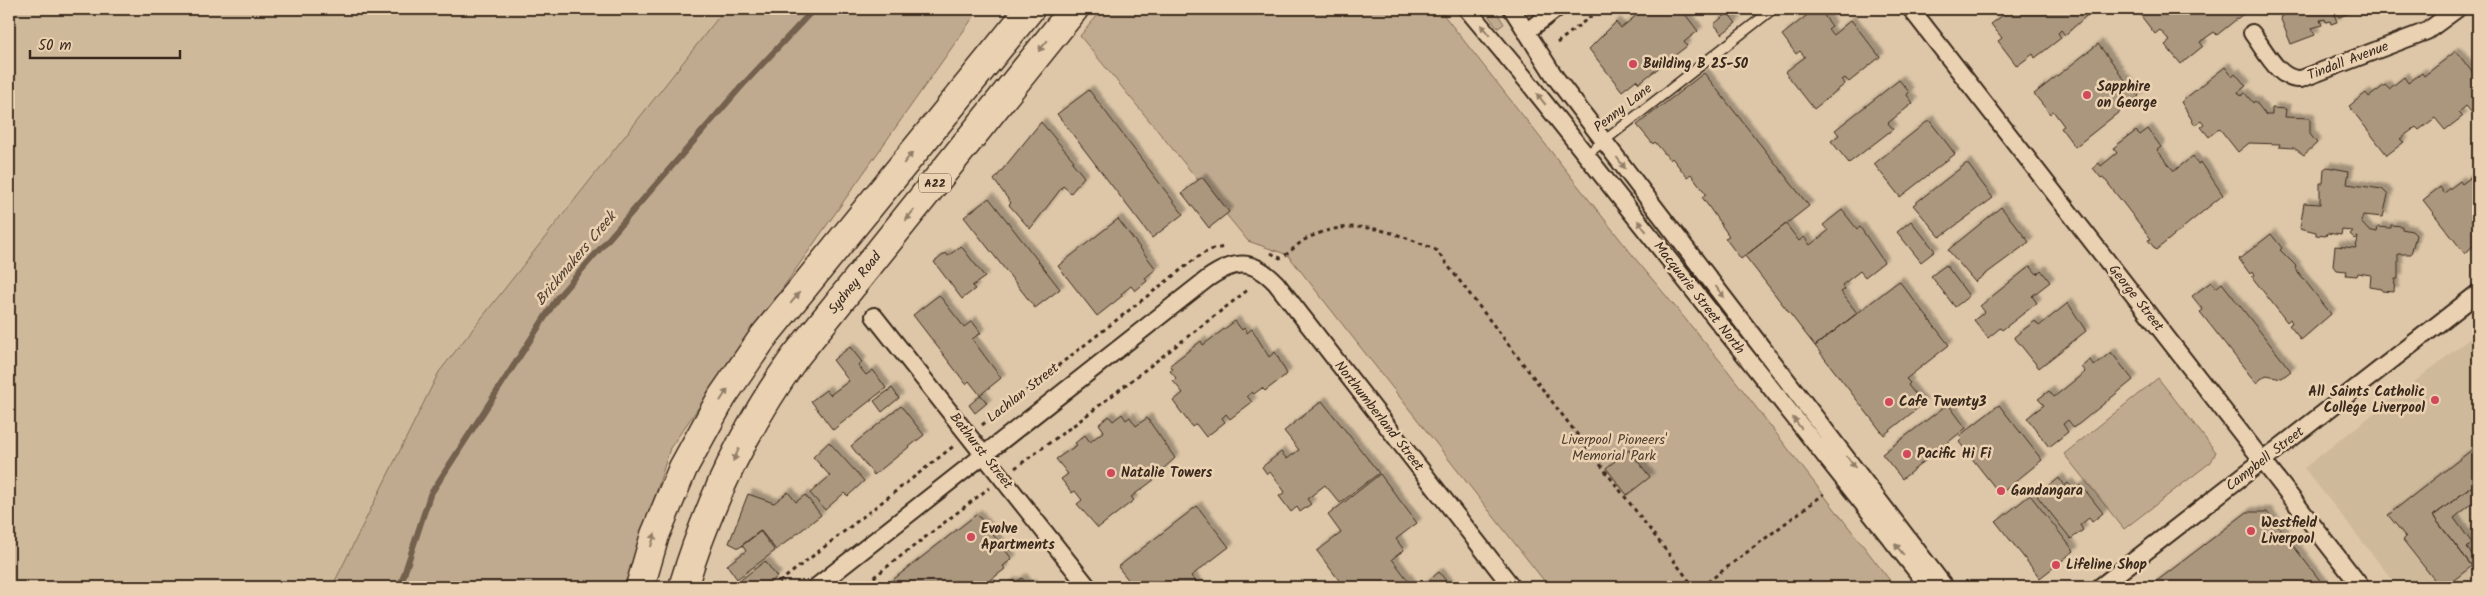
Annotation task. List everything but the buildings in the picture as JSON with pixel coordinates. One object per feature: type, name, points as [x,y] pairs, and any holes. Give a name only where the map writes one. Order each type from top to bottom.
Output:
[{"type":"highway","name":"A22","points":[[640,587],[655,535],[683,468],[722,398],[764,336],[1030,9]]},
{"type":"highway","name":"Sydney Road","points":[[683,587],[724,480],[744,438],[767,397],[795,357],[1074,9]]},
{"type":"street","name":"Macquarie Street North","points":[[1467,9],[1586,155],[1929,587]]},
{"type":"street","name":"Macquarie Street North","points":[[1512,9],[1555,77],[1946,587]]},
{"type":"street","points":[[1526,32],[1556,9]]},
{"type":"street","name":"George Street","points":[[1911,9],[2361,587]]},
{"type":"street","name":"Tindall Avenue","points":[[2252,33],[2284,76],[2292,80],[2301,79],[2427,31],[2457,9]]},
{"type":"street","name":"Lachlan Street","points":[[816,587],[985,456],[1207,279],[1234,264]]},
{"type":"street","name":"Northumberland Street","points":[[1234,264],[1250,265],[1264,271],[1276,283],[1512,587]]},
{"type":"street","name":"Campbell Street","points":[[2100,587],[2117,582],[2262,460],[2478,293]]},
{"type":"street","name":"Bathurst Street","points":[[874,316],[1088,587]]},
{"type":"lane","name":"Penny Lane","points":[[1586,155],[1773,9]]},
{"type":"path","points":[[1557,42],[1600,9]]},
{"type":"path","points":[[1267,251],[1280,258],[1288,255],[1305,239],[1321,232],[1345,226],[1381,230],[1408,238],[1436,250],[1694,587]]},
{"type":"path","name":"Lachlan Street","points":[[773,587],[1200,255],[1213,249],[1232,247]]},
{"type":"path","points":[[861,587],[1249,289]]},
{"type":"path","points":[[1701,587],[1824,494]]},
{"type":"shaded area","points":[[9,9],[725,9],[439,372],[332,587],[9,587]]},
{"type":"shaded area","name":"All Saints Catholic College Liverpool","points":[[2478,332],[2478,587],[2398,587],[2304,468]]},
{"type":"green space","points":[[725,9],[979,9],[670,448],[627,587],[332,587],[439,372]]},
{"type":"green space","name":"Liverpool Pioneers' Memorial Park","points":[[1103,9],[1439,9],[1638,262],[1721,362],[1895,587],[1549,587],[1288,255],[1248,241],[1080,36]]},
{"type":"green space","points":[[1483,9],[1495,9],[1504,24],[1498,28]]},
{"type":"green space","points":[[2158,378],[2216,452],[2211,462],[2124,529],[2064,454]]},
{"type":"waterway","name":"Brickmakers Creek","points":[[400,587],[430,495],[558,297],[740,88],[814,9]]},
{"type":"place","name":"Building B 25-50","points":[[1633,64]]},
{"type":"place","name":"Sapphire on George","points":[[2087,95]]},
{"type":"place","name":"All Saints Catholic College Liverpool","points":[[2435,400]]},
{"type":"place","name":"Cafe Twenty3","points":[[1889,402]]},
{"type":"place","name":"Pacific Hi Fi","points":[[1907,454]]},
{"type":"place","name":"Natalie Towers","points":[[1111,473]]},
{"type":"place","name":"Gandangara","points":[[2001,491]]},
{"type":"place","name":"Westfield Liverpool","points":[[2251,531]]},
{"type":"place","name":"Evolve Apartments","points":[[971,537]]},
{"type":"place","name":"Lifeline Shop","points":[[2056,565]]}]
